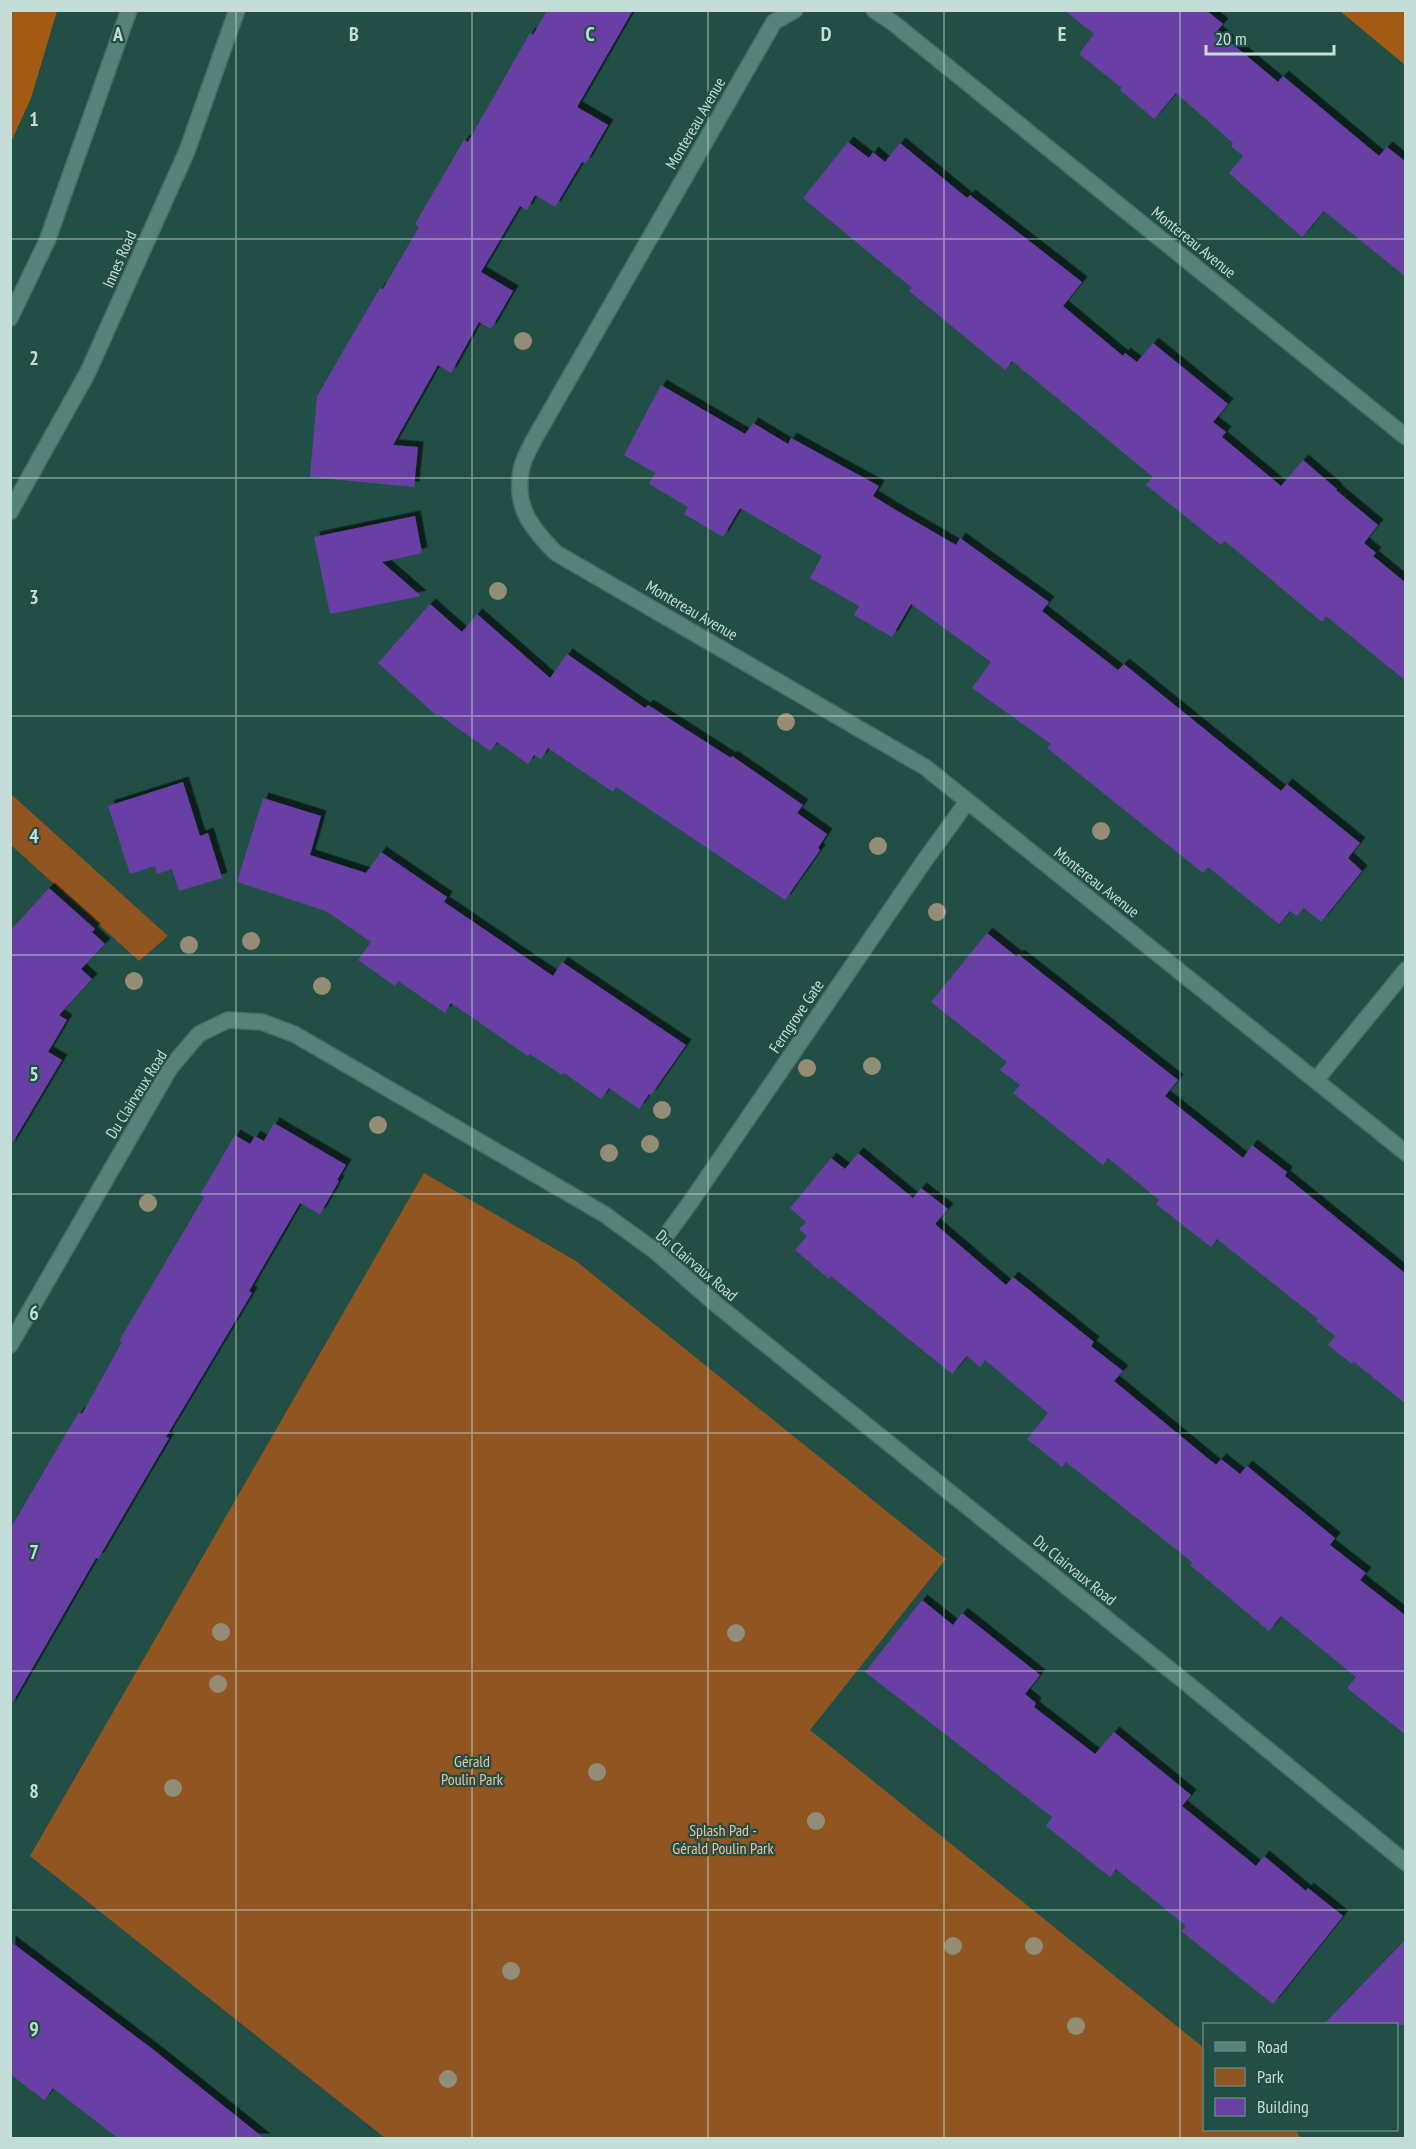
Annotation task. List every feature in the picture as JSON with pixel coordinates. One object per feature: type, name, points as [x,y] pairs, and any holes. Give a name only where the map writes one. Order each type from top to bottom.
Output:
[{"type":"street","points":[[10,318],[47,241],[129,10]]},
{"type":"street","name":"Innes Road","points":[[10,512],[88,372],[188,151],[237,10]]},
{"type":"street","name":"Montereau Avenue","points":[[795,10],[774,22],[536,436],[522,466],[520,500],[534,531],[556,553],[925,767],[1406,1153]]},
{"type":"street","name":"Montereau Avenue","points":[[874,10],[892,21],[1406,437]]},
{"type":"street","name":"Ferngrove Gate","points":[[656,1251],[924,860],[967,802]]},
{"type":"street","points":[[1316,1080],[1406,970]]},
{"type":"street","name":"Du Clairvaux Road","points":[[10,1345],[170,1068],[199,1034],[228,1020],[262,1022],[294,1034],[604,1214],[656,1251],[744,1327],[1406,1863]]},
{"type":"green space","points":[[11,794],[168,936],[139,961],[11,845]]},
{"type":"green space","name":"Gérald Poulin Park","points":[[424,1173],[576,1261],[946,1559],[810,1730],[1203,2047],[1203,2131],[1296,2131],[1301,2138],[385,2138],[30,1856]]},
{"type":"shaded area","points":[[11,10],[57,11],[31,98],[11,142]]},
{"type":"shaded area","points":[[1340,11],[1405,11],[1405,65]]},
{"type":"building","points":[[547,10],[633,10],[577,107],[608,125],[586,163],[582,162],[555,207],[535,195],[527,210],[520,206],[481,272],[513,291],[491,329],[479,322],[451,373],[438,365],[393,445],[418,447],[414,487],[310,477],[317,396],[380,288],[383,289],[419,227],[415,224],[464,140],[468,142],[530,33],[533,35]]},
{"type":"building","points":[[1064,10],[1206,10],[1223,24],[1217,31],[1278,82],[1283,76],[1379,156],[1387,147],[1406,162],[1406,277],[1324,211],[1302,237],[1229,173],[1243,156],[1231,146],[1233,143],[1176,93],[1154,119],[1120,90],[1122,88],[1079,54],[1094,34]]},
{"type":"building","points":[[848,142],[869,158],[873,152],[885,162],[900,143],[967,198],[970,195],[1082,282],[1063,306],[1123,356],[1125,353],[1137,362],[1153,343],[1228,404],[1213,422],[1226,432],[1222,437],[1281,486],[1303,460],[1378,525],[1364,543],[1376,553],[1373,556],[1406,583],[1406,681],[1326,616],[1322,622],[1225,541],[1221,545],[1146,485],[1153,477],[1012,361],[1005,370],[909,291],[912,288],[803,198]]},
{"type":"building","points":[[661,385],[745,434],[753,423],[788,444],[791,438],[879,486],[873,496],[894,509],[956,545],[960,538],[1049,602],[1042,611],[1118,670],[1124,664],[1281,791],[1287,784],[1360,843],[1348,858],[1362,871],[1321,922],[1304,908],[1297,916],[1290,911],[1279,924],[1208,867],[1203,873],[1047,748],[1051,744],[972,688],[991,662],[911,604],[892,637],[854,615],[859,606],[810,578],[822,556],[740,508],[723,537],[684,514],[688,507],[649,484],[655,473],[624,455]]},
{"type":"building","points":[[415,516],[422,553],[382,562],[421,596],[330,614],[314,537]]},
{"type":"building","points":[[430,604],[462,632],[477,614],[550,678],[567,654],[645,708],[648,705],[731,758],[732,756],[803,805],[797,813],[827,834],[818,848],[820,850],[785,900],[616,787],[613,792],[548,748],[541,759],[534,755],[528,764],[497,742],[490,751],[438,714],[437,716],[378,663]]},
{"type":"building","points":[[183,782],[200,836],[208,833],[222,878],[179,891],[172,869],[157,874],[155,866],[130,874],[108,806]]},
{"type":"building","points":[[263,798],[321,816],[310,855],[366,873],[381,852],[447,897],[444,902],[553,976],[562,962],[686,1045],[639,1109],[609,1088],[601,1099],[564,1073],[562,1075],[530,1054],[528,1056],[451,1003],[445,1013],[398,981],[395,986],[358,960],[371,942],[326,911],[237,882]]},
{"type":"building","points":[[49,888],[95,929],[92,932],[105,944],[81,969],[92,979],[59,1015],[67,1020],[48,1052],[62,1060],[10,1147],[10,931]]},
{"type":"building","points":[[987,933],[1017,957],[1019,955],[1178,1080],[1165,1096],[1243,1158],[1252,1145],[1287,1172],[1285,1176],[1406,1274],[1406,1404],[1354,1362],[1352,1364],[1328,1345],[1335,1336],[1316,1321],[1318,1319],[1217,1239],[1211,1247],[1156,1204],[1159,1200],[1108,1158],[1103,1165],[1013,1093],[1020,1085],[1000,1070],[1007,1062],[931,1002]]},
{"type":"building","points":[[274,1123],[346,1165],[337,1180],[339,1181],[320,1214],[300,1203],[249,1291],[252,1293],[166,1437],[169,1438],[10,1707],[10,1529],[79,1412],[82,1414],[122,1342],[119,1341],[204,1197],[200,1195],[235,1135],[250,1144],[255,1136],[264,1141]]},
{"type":"building","points":[[858,1153],[913,1198],[921,1188],[948,1209],[935,1224],[1006,1285],[1013,1277],[1094,1342],[1091,1346],[1123,1371],[1114,1381],[1216,1465],[1221,1459],[1240,1474],[1247,1466],[1335,1538],[1330,1545],[1366,1573],[1360,1580],[1406,1616],[1406,1735],[1347,1688],[1356,1677],[1281,1616],[1269,1631],[1190,1565],[1192,1562],[1066,1462],[1062,1467],[1027,1439],[1048,1413],[985,1360],[980,1367],[967,1356],[952,1374],[831,1276],[829,1279],[795,1250],[807,1236],[799,1229],[806,1222],[790,1208],[831,1158],[845,1169]]},
{"type":"building","points":[[922,1600],[953,1625],[962,1613],[1040,1675],[1025,1694],[1036,1703],[1034,1707],[1095,1754],[1114,1732],[1191,1795],[1182,1806],[1256,1866],[1264,1856],[1306,1891],[1308,1888],[1343,1916],[1273,2004],[1181,1931],[1186,1926],[1116,1869],[1110,1877],[1046,1826],[1052,1817],[865,1672]]},
{"type":"building","points":[[1406,1939],[1406,2025],[1398,2025],[1398,2023],[1325,2023]]},
{"type":"building","points":[[10,1941],[155,2051],[265,2139],[119,2139],[53,2088],[44,2100],[10,2074]]},
{"type":"park label","name":"Splash Pad - Gérald Poulin Park","points":[[723,1839]]}]
